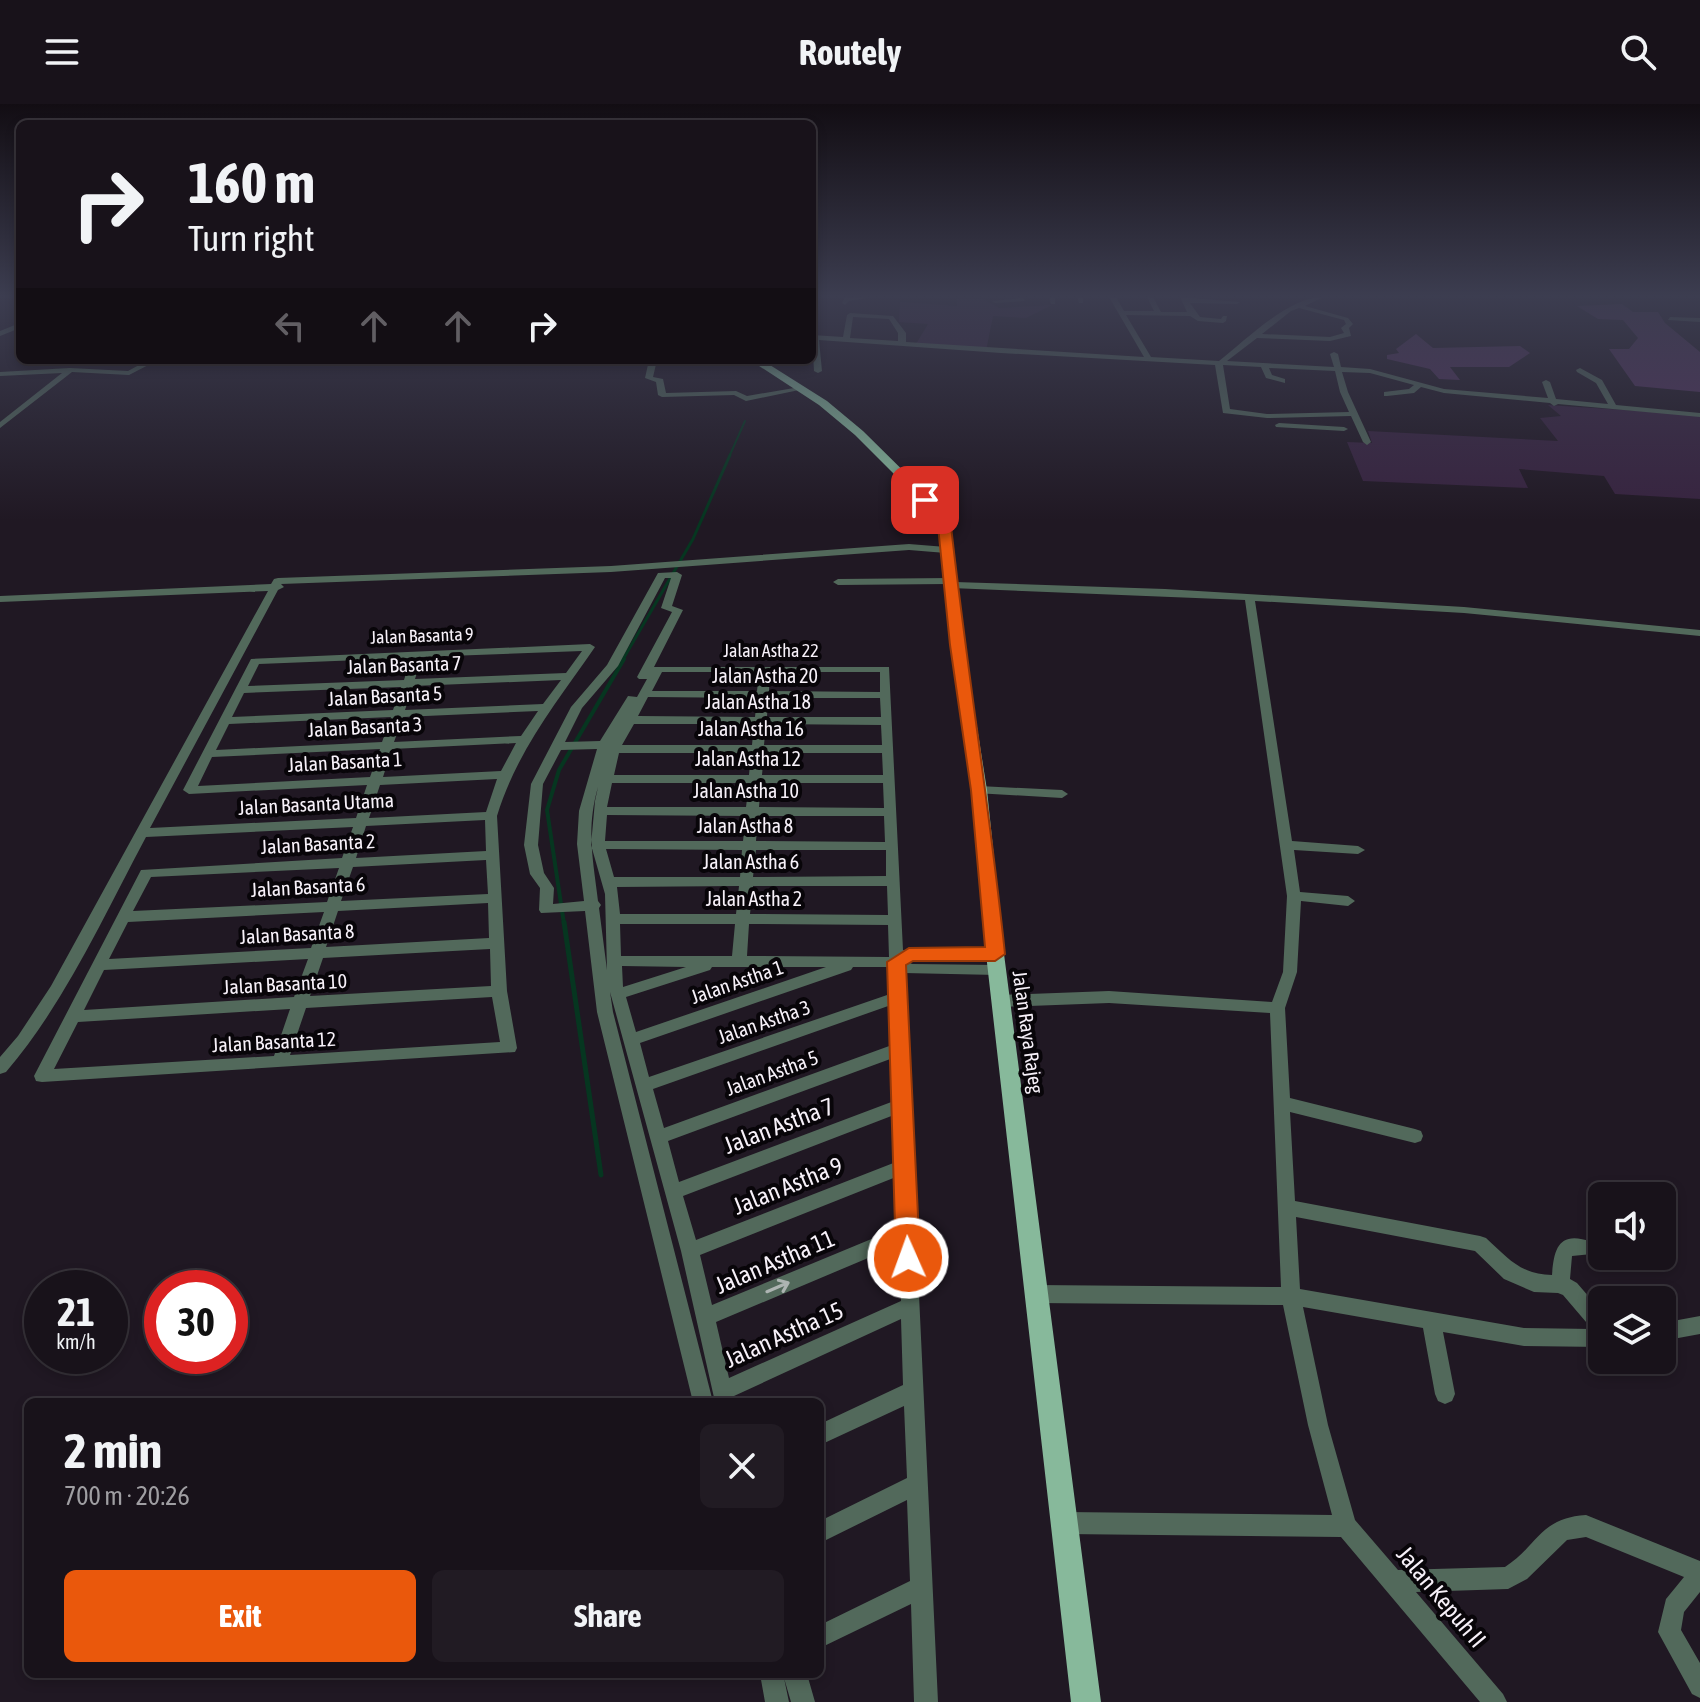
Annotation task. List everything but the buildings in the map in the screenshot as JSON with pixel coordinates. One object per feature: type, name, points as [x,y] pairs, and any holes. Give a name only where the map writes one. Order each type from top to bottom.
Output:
[{"type":"main road","name":"Jalan Raya Rajeg","points":[[773,372],[823,403],[884,455],[939,513],[944,526],[979,790],[996,962],[1086,1702]]},
{"type":"street","points":[[29,375],[33,372]]},
{"type":"street","points":[[0,374],[57,372]]},
{"type":"street","points":[[0,426],[68,372]]},
{"type":"street","points":[[101,372],[132,372]]},
{"type":"street","points":[[650,372],[649,378],[660,381],[662,395],[736,393],[746,399],[800,389]]},
{"type":"street","points":[[1221,372],[1226,411],[1269,421],[1344,429]]},
{"type":"street","points":[[1267,372],[1269,376],[1282,381]]},
{"type":"street","points":[[1340,372],[1367,442]]},
{"type":"street","points":[[1381,372],[1444,391],[1554,404],[1700,415]]},
{"type":"street","points":[[1582,372],[1599,382],[1614,408]]},
{"type":"street","points":[[1546,382],[1554,404]]},
{"type":"street","points":[[1387,394],[1411,391],[1420,384]]},
{"type":"street","points":[[1269,421],[1354,414]]},
{"type":"street","points":[[1269,421],[1276,435]]},
{"type":"street","points":[[909,547],[935,539],[945,547]]},
{"type":"street","points":[[0,1068],[24,1040],[56,990],[144,833],[278,581],[626,568],[945,547]]},
{"type":"street","points":[[0,599],[702,568],[913,551],[939,553],[945,547]]},
{"type":"street","points":[[594,905],[546,910],[547,888],[537,874],[531,845],[537,784],[560,746],[577,707],[620,653],[669,575],[666,608],[677,609],[678,613],[609,747],[585,811],[584,844],[594,905],[608,1025],[702,1398]]},
{"type":"street","points":[[838,582],[951,583],[1250,599],[1567,618],[1700,633]]},
{"type":"street","points":[[1065,1523],[1346,1526],[1318,1425],[1291,1296],[1277,1008],[1290,972],[1294,896],[1250,599]]},
{"type":"street","name":"Jalan Basanta 9","points":[[240,690],[255,661],[590,647],[570,676]]},
{"type":"street","points":[[280,1062],[418,654]]},
{"type":"street","name":"Jalan Astha 22","points":[[644,694],[658,669],[885,669],[886,695]]},
{"type":"street","points":[[739,962],[765,669]]},
{"type":"street","points":[[499,991],[491,816],[504,775],[525,739],[570,676]]},
{"type":"street","name":"Jalan Basanta 7","points":[[240,690],[570,676]]},
{"type":"street","points":[[207,754],[240,690]]},
{"type":"street","points":[[644,694],[630,720],[609,747],[598,845],[609,882],[618,994],[690,1251],[724,1397]]},
{"type":"street","name":"Jalan Astha 20","points":[[644,694],[886,695]]},
{"type":"street","points":[[886,695],[926,1702]]},
{"type":"street","name":"Jalan Basanta 5","points":[[224,721],[548,707]]},
{"type":"street","name":"Jalan Astha 18","points":[[630,720],[887,721]]},
{"type":"street","name":"Jalan Basanta 3","points":[[207,754],[525,739]]},
{"type":"street","name":"Jalan Astha 16","points":[[560,746],[888,749]]},
{"type":"street","name":"Jalan Basanta 1","points":[[207,754],[189,790],[504,775]]},
{"type":"street","name":"Jalan Astha 12","points":[[607,779],[889,779]]},
{"type":"street","points":[[979,790],[1062,794]]},
{"type":"street","name":"Jalan Astha 10","points":[[601,811],[890,812]]},
{"type":"street","name":"Jalan Basanta Utama","points":[[144,833],[491,816]]},
{"type":"street","name":"Jalan Astha 8","points":[[598,845],[892,846]]},
{"type":"street","points":[[1286,845],[1358,850]]},
{"type":"street","name":"Jalan Basanta 2","points":[[123,917],[146,873],[493,855]]},
{"type":"street","name":"Jalan Astha 6","points":[[609,882],[893,881]]},
{"type":"street","points":[[1294,896],[1348,901]]},
{"type":"street","name":"Jalan Basanta 6","points":[[123,917],[494,898]]},
{"type":"street","points":[[73,1016],[123,917]]},
{"type":"street","name":"Jalan Astha 2","points":[[613,919],[895,920]]},
{"type":"street","name":"Jalan Basanta 8","points":[[99,965],[497,943]]},
{"type":"street","points":[[614,961],[896,962],[910,969],[996,962]]},
{"type":"street","points":[[618,994],[717,962]]},
{"type":"street","name":"Jalan Astha 1","points":[[631,1040],[856,962]]},
{"type":"street","name":"Jalan Basanta 10","points":[[73,1016],[499,991]]},
{"type":"street","name":"Jalan Basanta 12","points":[[73,1016],[42,1076],[509,1048],[499,991]]},
{"type":"street","name":"Jalan Astha 3","points":[[644,1085],[898,997]]},
{"type":"street","points":[[1001,1001],[1109,997],[1277,1008]]},
{"type":"street","name":"Jalan Astha 5","points":[[658,1137],[900,1049]]},
{"type":"street","points":[[1281,1103],[1415,1136]]},
{"type":"street","name":"Jalan Astha 7","points":[[674,1192],[902,1105]]},
{"type":"street","name":"Jalan Astha 9","points":[[690,1251],[904,1166]]},
{"type":"street","points":[[1287,1207],[1480,1244],[1511,1273],[1534,1283],[1560,1284],[1576,1295],[1588,1309]]},
{"type":"street","name":"Jalan Astha 11","points":[[706,1317],[907,1233]]},
{"type":"street","points":[[1560,1284],[1563,1252],[1571,1247],[1586,1248]]},
{"type":"street","points":[[1035,1294],[1291,1296],[1546,1339],[1588,1338]]},
{"type":"street","name":"Jalan Astha 15","points":[[724,1397],[910,1306]]},
{"type":"street","points":[[1431,1320],[1445,1394]]},
{"type":"street","points":[[1676,1329],[1700,1325]]},
{"type":"street","points":[[824,1433],[913,1391]]},
{"type":"street","points":[[824,1530],[917,1484]]},
{"type":"street","points":[[1395,1581],[1508,1578],[1524,1569],[1555,1532],[1568,1525],[1586,1526],[1700,1573],[1674,1607],[1669,1632],[1700,1686]]},
{"type":"street","name":"Jalan Kepuh II","points":[[1346,1526],[1495,1702]]},
{"type":"street","points":[[824,1635],[921,1587]]},
{"type":"street","points":[[773,1678],[777,1702]]},
{"type":"street","points":[[796,1678],[803,1702]]},
{"type":"shaded area","points":[[1432,372],[1454,372],[1460,380],[1439,379]]},
{"type":"shaded area","points":[[1625,372],[1700,372],[1700,392],[1635,386]]},
{"type":"shaded area","points":[[1548,405],[1700,415],[1700,499],[1615,494],[1604,476],[1519,469],[1528,488],[1363,481],[1347,442],[1372,443],[1368,431],[1558,441],[1540,418],[1561,416]]},
{"type":"waterway","points":[[729,457],[745,421]]},
{"type":"waterway","points":[[622,661],[693,539],[730,455]]},
{"type":"waterway","points":[[564,924],[547,810],[559,770],[624,659]]},
{"type":"waterway","points":[[564,922],[601,1175]]},
{"type":"route","points":[[908,1258],[896,962],[909,954],[995,954],[984,831],[942,531],[944,526],[939,513],[925,500]]}]
